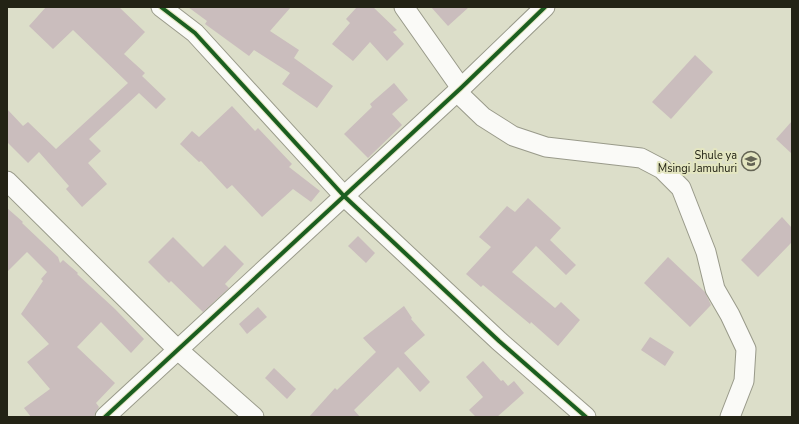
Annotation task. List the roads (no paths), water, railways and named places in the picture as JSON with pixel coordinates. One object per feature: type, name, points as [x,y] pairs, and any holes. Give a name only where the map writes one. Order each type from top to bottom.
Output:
[{"type":"street","points":[[162,7],[196,33],[344,196],[499,341],[586,417]]},
{"type":"street","points":[[404,7],[459,90],[483,117],[513,136],[546,147],[641,158],[662,169],[682,188],[706,252],[714,289],[730,314],[746,349],[744,381],[730,417]]},
{"type":"street","points":[[105,417],[459,90],[545,7]]},
{"type":"street","points":[[7,181],[178,350],[254,417]]},
{"type":"place","name":"Shule ya Msingi Jamuhuri","points":[[751,161]]}]
